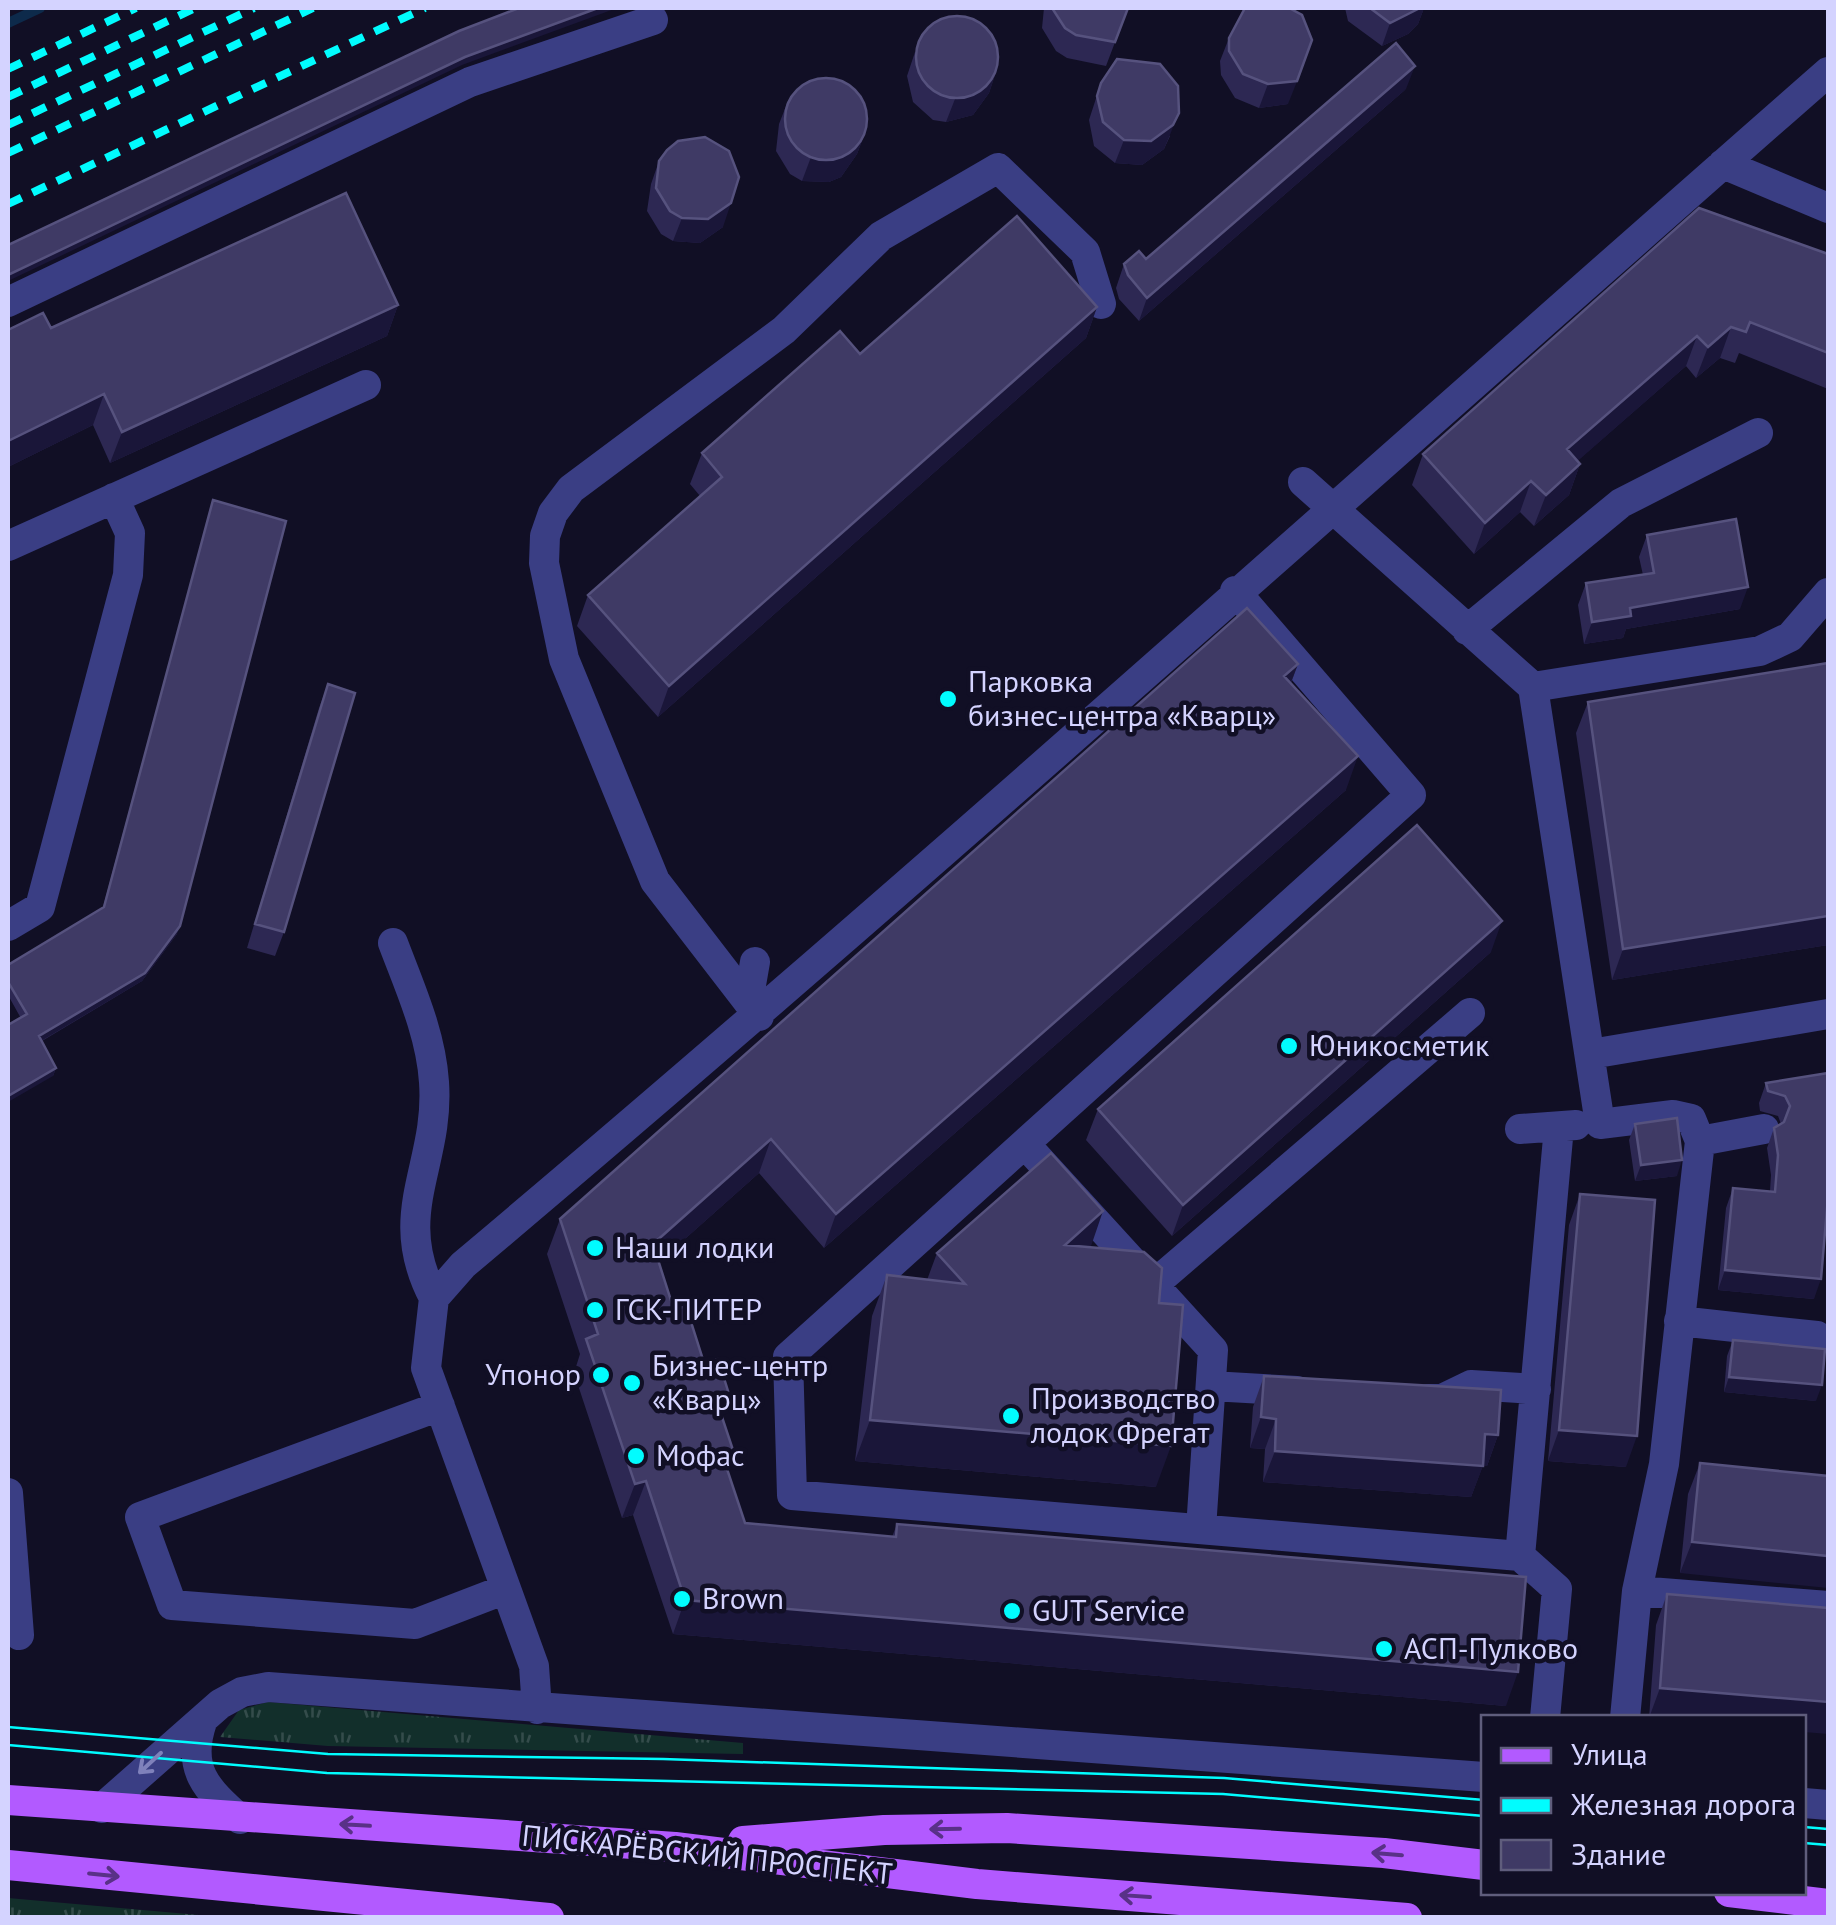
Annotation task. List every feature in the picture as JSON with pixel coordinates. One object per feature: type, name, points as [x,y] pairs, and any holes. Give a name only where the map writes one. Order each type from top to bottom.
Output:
[{"type":"main road","name":"ПИСКАРЁВСКИЙ ПРОСПЕКТ","points":[[8,1800],[676,1847],[977,1884],[1407,1918]]},
{"type":"main road","points":[[676,1847],[884,1830],[1007,1828],[1384,1853],[1481,1865]]},
{"type":"main road","points":[[8,1865],[380,1910],[531,1917]]},
{"type":"main road","points":[[1754,1895],[1828,1904]]},
{"type":"street","points":[[8,302],[470,82],[654,20]]},
{"type":"street","points":[[434,1298],[463,1265],[754,1009],[1828,72]]},
{"type":"street","points":[[1723,164],[1828,208]]},
{"type":"street","points":[[754,1009],[655,881],[564,660],[544,563],[545,536],[553,513],[571,490],[784,330],[881,236],[998,168],[1085,252],[1100,304]]},
{"type":"street","points":[[8,546],[366,385]]},
{"type":"street","points":[[1467,630],[1620,503],[1758,433]]},
{"type":"street","points":[[1303,482],[1533,688],[1600,1124]]},
{"type":"street","points":[[8,926],[40,907],[128,576],[130,532],[114,498]]},
{"type":"street","points":[[1235,591],[1411,795],[788,1358],[792,1495],[1520,1556],[1558,1589],[1545,1715]]},
{"type":"street","points":[[1533,688],[1760,651],[1790,638],[1828,593]]},
{"type":"street","points":[[393,943],[424,1027],[434,1081],[434,1110],[412,1227],[417,1266],[434,1298],[426,1368],[534,1666],[537,1709]]},
{"type":"street","points":[[754,1009],[755,962]]},
{"type":"street","points":[[1153,1284],[1470,1013]]},
{"type":"street","points":[[1592,1054],[1828,1014]]},
{"type":"street","points":[[1520,1129],[1673,1115],[1691,1119],[1700,1141],[1664,1464],[1636,1591],[1625,1715]]},
{"type":"street","points":[[1520,1556],[1560,1126]]},
{"type":"street","points":[[1700,1141],[1764,1129]]},
{"type":"street","points":[[1025,1144],[1153,1284],[1218,1339],[1210,1386],[1202,1529]]},
{"type":"street","points":[[1680,1321],[1818,1336]]},
{"type":"street","points":[[1404,1397],[1442,1400],[1471,1384],[1536,1390]]},
{"type":"street","points":[[1210,1386],[1326,1393]]},
{"type":"street","points":[[440,1406],[140,1516],[172,1606],[415,1624],[506,1589]]},
{"type":"street","points":[[1664,1464],[1699,1468]]},
{"type":"street","points":[[8,1493],[19,1635]]},
{"type":"street","points":[[1636,1591],[1828,1606]]},
{"type":"street","points":[[102,1808],[231,1698],[268,1687],[1481,1777]]},
{"type":"street","points":[[202,1722],[194,1758],[198,1774],[207,1790],[240,1818]]},
{"type":"green space","points":[[268,1702],[743,1743],[743,1754],[328,1746],[220,1737],[239,1710]]},
{"type":"green space","points":[[8,1898],[221,1917],[8,1917]]},
{"type":"building","points":[[519,8],[598,8],[465,57],[8,275],[8,245],[459,31]]},
{"type":"building","points":[[1052,8],[1128,8],[1115,42],[1076,35],[1065,28]]},
{"type":"building","points":[[1245,8],[1289,8],[1302,15],[1312,40],[1297,81],[1268,84],[1243,74],[1229,51],[1229,38]]},
{"type":"building","points":[[1370,8],[1420,8],[1390,23]]},
{"type":"building","points":[[957,16],[986,28],[998,57],[986,86],[957,98],[928,86],[916,57],[928,28]]},
{"type":"building","points":[[1396,43],[1415,66],[1147,298],[1124,264],[1139,251],[1146,259]]},
{"type":"building","points":[[1117,59],[1160,64],[1178,86],[1179,113],[1173,125],[1151,141],[1124,140],[1103,122],[1097,96]]},
{"type":"building","points":[[826,78],[855,90],[867,119],[855,148],[826,160],[797,148],[785,119],[797,90]]},
{"type":"building","points":[[705,137],[729,151],[739,177],[731,203],[708,219],[682,218],[670,211],[656,188],[659,161],[678,141]]},
{"type":"building","points":[[346,193],[398,305],[122,432],[104,394],[8,441],[8,330],[43,313],[51,328]]},
{"type":"building","points":[[1699,208],[1828,254],[1828,353],[1750,322],[1746,332],[1731,327],[1708,347],[1697,336],[1567,449],[1580,464],[1546,495],[1531,481],[1485,523],[1423,454]]},
{"type":"building","points":[[1017,216],[1097,307],[669,686],[588,595],[722,477],[702,453],[840,331],[860,354]]},
{"type":"building","points":[[213,500],[286,521],[180,926],[145,973],[39,1036],[56,1068],[8,1096],[8,1025],[27,1014],[8,982],[8,965],[104,907]]},
{"type":"building","points":[[1736,519],[1748,587],[1630,608],[1631,616],[1592,622],[1586,583],[1654,573],[1647,535]]},
{"type":"building","points":[[1247,608],[1298,664],[1284,676],[1358,756],[836,1214],[771,1139],[653,1244],[674,1310],[686,1306],[704,1363],[718,1359],[728,1391],[715,1396],[734,1453],[723,1457],[745,1523],[896,1537],[897,1524],[1526,1577],[1518,1672],[685,1600],[646,1481],[635,1484],[586,1339],[598,1334],[560,1219]]},
{"type":"building","points":[[1828,663],[1828,916],[1623,949],[1588,702]]},
{"type":"building","points":[[328,684],[355,693],[284,932],[255,924]]},
{"type":"building","name":"Юникосметик","points":[[1417,825],[1502,921],[1183,1205],[1098,1109]]},
{"type":"building","points":[[1828,1073],[1828,1197],[1821,1279],[1725,1270],[1733,1188],[1775,1192],[1778,1155],[1774,1128],[1784,1122],[1790,1106],[1785,1096],[1768,1091],[1766,1083]]},
{"type":"building","points":[[1677,1118],[1682,1160],[1641,1165],[1635,1124]]},
{"type":"building","points":[[1051,1153],[1103,1211],[1065,1245],[1144,1252],[1162,1268],[1159,1303],[1183,1305],[1171,1446],[870,1420],[887,1275],[965,1284],[937,1253]]},
{"type":"building","points":[[1580,1194],[1655,1200],[1637,1436],[1559,1430]]},
{"type":"building","points":[[1733,1340],[1825,1349],[1822,1385],[1729,1377]]},
{"type":"building","points":[[1264,1376],[1501,1390],[1498,1435],[1485,1434],[1483,1466],[1275,1451],[1276,1419],[1261,1417]]},
{"type":"building","points":[[1700,1463],[1828,1476],[1828,1556],[1692,1542]]},
{"type":"building","points":[[1667,1594],[1828,1608],[1828,1702],[1660,1688]]},
{"type":"waterway","points":[[8,23],[40,8]]},
{"type":"tram line","points":[[8,1727],[328,1754],[663,1759],[1224,1778],[1481,1800]]},
{"type":"tram line","points":[[8,1745],[327,1773],[1223,1794],[1481,1816]]},
{"type":"tram line","points":[[1806,1827],[1828,1829]]},
{"type":"tram line","points":[[1806,1843],[1828,1845]]},
{"type":"railway","points":[[8,69],[136,8]]},
{"type":"railway","points":[[8,97],[195,8]]},
{"type":"railway","points":[[8,125],[254,8]]},
{"type":"railway","points":[[8,153],[313,8]]},
{"type":"railway","points":[[8,204],[425,8]]},
{"type":"place","name":"Парковка бизнес-центра «Кварц»","points":[[948,699]]},
{"type":"place","name":"Юникосметик","points":[[1289,1046]]},
{"type":"place","name":"Наши лодки","points":[[595,1248]]},
{"type":"place","name":"ГСК-ПИТЕР","points":[[595,1310]]},
{"type":"place","name":"Упонор","points":[[601,1375]]},
{"type":"place","name":"Бизнес-центр «Кварц»","points":[[632,1383]]},
{"type":"place","name":"Производство лодок Фрегат","points":[[1011,1416]]},
{"type":"place","name":"Мофас","points":[[636,1456]]},
{"type":"place","name":"Brown","points":[[682,1599]]},
{"type":"place","name":"GUT Service","points":[[1012,1611]]},
{"type":"place","name":"АСП-Пулково","points":[[1384,1649]]}]
